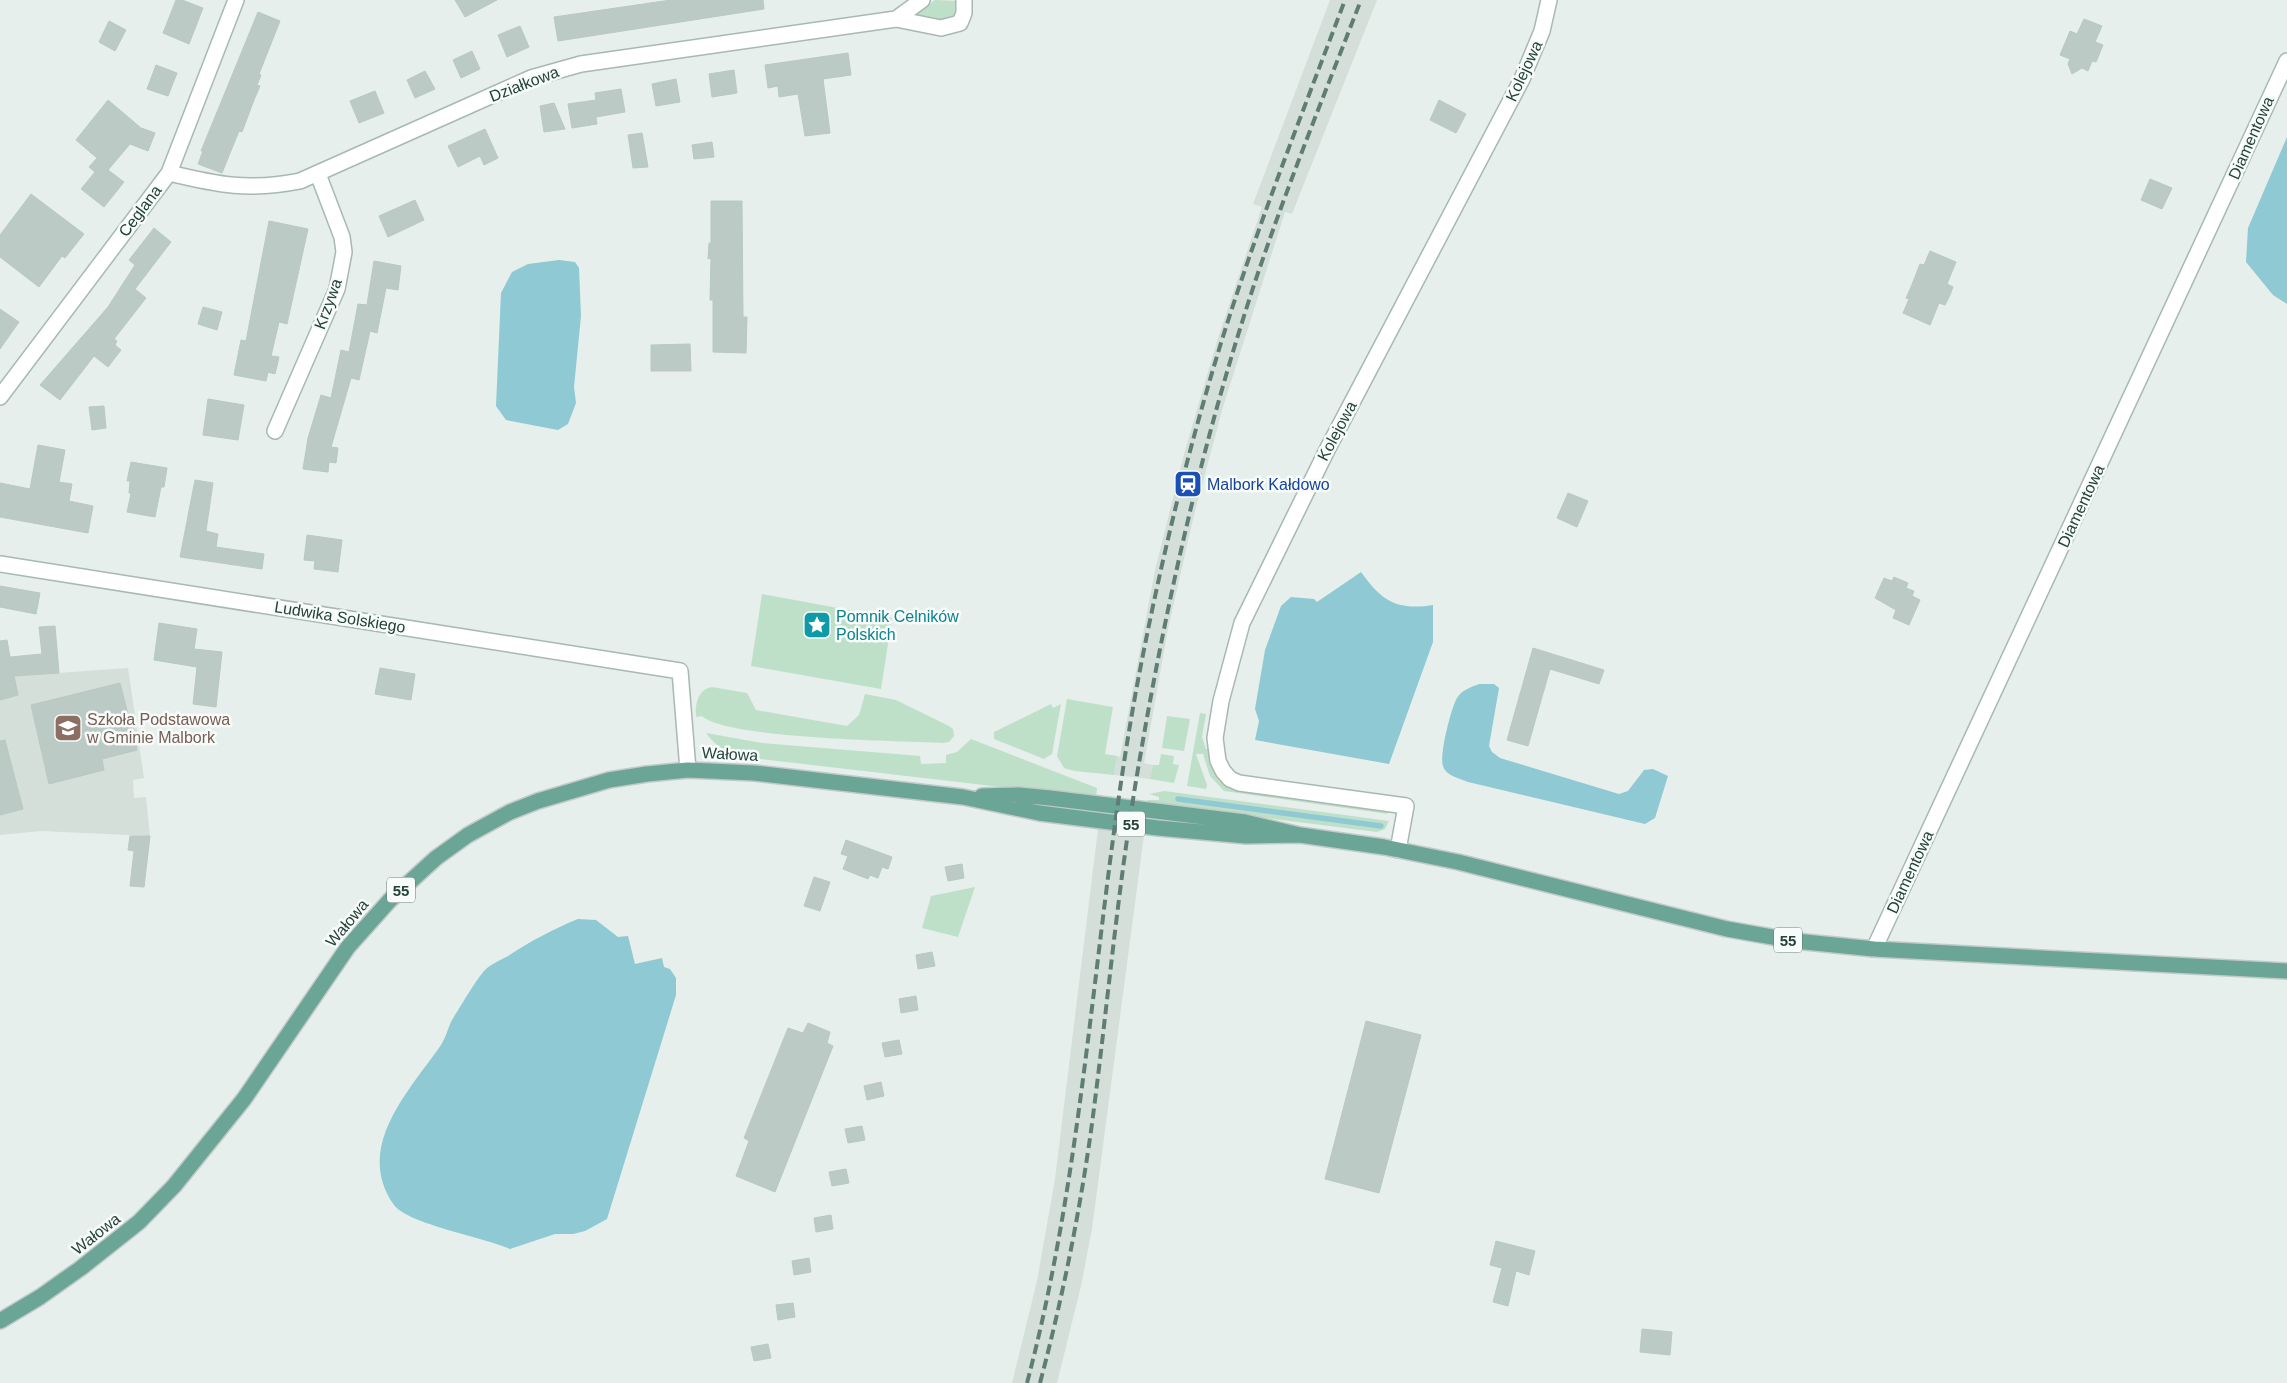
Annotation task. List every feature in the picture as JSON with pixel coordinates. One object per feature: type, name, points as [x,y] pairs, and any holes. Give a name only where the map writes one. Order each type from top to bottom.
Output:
[{"type":"main road","name":"Wałowa","points":[[0,1321],[40,1297],[81,1268],[162,1200],[197,1161],[244,1099],[348,947],[390,900],[436,858],[468,835],[489,822],[560,793],[627,777],[688,770],[754,773],[963,797],[1019,796],[1087,802],[1246,822],[1300,835],[1398,850]]},
{"type":"main road","name":"55","points":[[1398,850],[1458,862],[1727,929],[1795,941],[1874,949],[2287,971]]},
{"type":"street","name":"Ceglana","points":[[0,397],[169,173],[236,0]]},
{"type":"street","name":"Działkowa","points":[[896,19],[922,0]]},
{"type":"street","name":"Działkowa","points":[[169,173],[212,184],[239,187],[271,187],[300,181],[531,78],[582,64],[896,19],[941,28],[960,23],[964,13],[964,0]]},
{"type":"street","name":"Kolejowa","points":[[1398,850],[1406,806],[1238,783],[1230,779],[1222,771],[1218,761],[1215,738],[1217,720],[1242,623],[1269,563],[1522,79],[1542,31],[1549,0]]},
{"type":"street","name":"Diamentowa","points":[[1874,949],[2287,61]]},
{"type":"street","name":"Krzywa","points":[[275,431],[336,289],[344,252],[342,236],[318,174]]},
{"type":"street","name":"Ludwika Solskiego","points":[[0,564],[680,671],[688,770]]},
{"type":"shaded area","points":[[1330,0],[1377,0],[1292,214],[1285,212],[1223,407],[1194,515],[1168,629],[1144,763],[1153,765],[1150,779],[1114,775],[1117,756],[1120,757],[1155,570],[1184,454],[1218,338],[1262,207],[1253,204]]},
{"type":"shaded area","name":"Szkoła Podstawowa w Gminie Malbork","points":[[128,668],[144,778],[133,780],[134,798],[146,797],[150,836],[41,831],[0,835],[0,677]]},
{"type":"shaded area","points":[[1098,829],[1144,835],[1092,1229],[1081,1286],[1057,1383],[1012,1383],[1037,1281],[1055,1179]]},
{"type":"green space","points":[[935,0],[957,1],[959,16],[944,22],[918,17],[917,13]]},
{"type":"green space","points":[[762,594],[892,618],[881,689],[751,666]]},
{"type":"green space","points":[[712,687],[747,693],[756,710],[847,726],[859,715],[865,694],[896,700],[949,726],[953,729],[954,736],[949,742],[943,743],[854,740],[744,730],[718,724],[702,716],[696,717],[698,698],[703,691]]},
{"type":"green space","points":[[1067,699],[1113,707],[1105,754],[1117,756],[1114,775],[1064,768],[1057,756]]},
{"type":"green space","points":[[1051,704],[1053,708],[1061,704],[1052,754],[1044,759],[994,739],[994,732]]},
{"type":"green space","points":[[1200,713],[1206,714],[1202,737],[1206,749],[1211,749],[1217,771],[1384,809],[1388,814],[1224,791],[1210,776],[1203,754],[1196,754],[1207,785],[1206,789],[1187,786]]},
{"type":"green space","points":[[1167,716],[1190,719],[1184,751],[1162,748]]},
{"type":"green space","points":[[706,733],[762,743],[920,756],[921,764],[946,763],[946,755],[957,752],[971,739],[1097,788],[1096,798],[752,758],[726,751]]},
{"type":"green space","points":[[1161,754],[1174,756],[1173,764],[1179,765],[1174,783],[1150,779],[1153,765],[1159,765]]},
{"type":"green space","points":[[1164,791],[1389,821],[1385,829],[1377,832],[1148,803],[1148,800],[1159,800],[1159,797],[1149,794]]},
{"type":"green space","points":[[975,887],[958,937],[922,928],[931,896]]},
{"type":"water","points":[[2287,137],[2287,304],[2273,295],[2246,262],[2248,228]]},
{"type":"water","points":[[559,260],[575,262],[579,268],[581,316],[574,387],[576,403],[568,424],[558,430],[506,420],[496,406],[501,293],[512,272],[528,264]]},
{"type":"water","points":[[1361,572],[1375,590],[1399,605],[1433,605],[1433,642],[1389,764],[1255,740],[1259,721],[1255,709],[1265,650],[1281,606],[1291,597],[1314,599],[1317,602]]},
{"type":"water","points":[[1479,684],[1494,684],[1499,688],[1489,746],[1492,752],[1500,758],[1619,794],[1628,791],[1644,770],[1653,769],[1668,776],[1655,818],[1645,824],[1468,782],[1447,772],[1442,761],[1446,732],[1452,711],[1461,693]]},
{"type":"water","points":[[578,919],[596,920],[618,937],[628,936],[635,964],[662,958],[664,967],[670,969],[676,978],[676,995],[607,1219],[585,1231],[573,1234],[555,1234],[510,1249],[430,1224],[402,1212],[394,1205],[383,1183],[380,1162],[383,1141],[390,1120],[402,1100],[441,1045],[452,1020],[485,970],[525,945]]},
{"type":"building","points":[[176,0],[182,0],[203,8],[189,44],[163,33]]},
{"type":"building","points":[[455,0],[497,0],[465,17]]},
{"type":"building","points":[[671,0],[763,0],[764,9],[558,41],[554,17]]},
{"type":"building","points":[[258,12],[280,21],[259,74],[261,75],[257,85],[260,86],[242,132],[239,131],[222,173],[198,164],[203,151],[201,151]]},
{"type":"building","points":[[2084,19],[2102,26],[2095,42],[2103,45],[2096,62],[2092,61],[2088,71],[2082,68],[2072,74],[2068,64],[2070,59],[2060,55],[2070,31],[2077,34]]},
{"type":"building","points":[[109,21],[126,30],[115,51],[99,42]]},
{"type":"building","points":[[520,26],[529,47],[507,57],[498,35]]},
{"type":"building","points":[[472,51],[480,69],[461,78],[453,60]]},
{"type":"building","points":[[848,53],[851,75],[823,79],[830,133],[805,136],[798,94],[779,97],[778,86],[768,88],[765,65]]},
{"type":"building","points":[[156,65],[177,73],[168,96],[147,89]]},
{"type":"building","points":[[734,70],[737,93],[712,97],[709,74]]},
{"type":"building","points":[[425,71],[435,89],[415,98],[407,80]]},
{"type":"building","points":[[676,79],[680,102],[656,106],[652,84]]},
{"type":"building","points":[[621,89],[625,112],[596,117],[597,124],[572,128],[568,104],[596,100],[595,93]]},
{"type":"building","points":[[375,91],[384,113],[359,123],[350,101]]},
{"type":"building","points":[[108,100],[141,128],[155,133],[148,151],[130,144],[108,170],[124,182],[104,207],[81,189],[95,172],[89,167],[97,158],[76,140]]},
{"type":"building","points":[[1439,100],[1466,114],[1456,133],[1430,120]]},
{"type":"building","points":[[554,103],[565,129],[544,132],[540,106]]},
{"type":"building","points":[[485,129],[498,158],[484,165],[480,156],[458,167],[448,146]]},
{"type":"building","points":[[642,133],[648,167],[633,168],[628,135]]},
{"type":"building","points":[[712,142],[714,157],[694,159],[692,145]]},
{"type":"building","points":[[2150,179],[2172,188],[2162,209],[2141,200]]},
{"type":"building","points":[[31,194],[84,234],[65,258],[62,256],[39,287],[0,257],[0,235]]},
{"type":"building","points":[[415,200],[424,220],[388,237],[379,216]]},
{"type":"building","points":[[711,201],[742,201],[743,317],[747,317],[746,353],[713,352],[713,300],[710,300],[711,258],[708,259],[709,243],[711,243]]},
{"type":"building","points":[[269,221],[308,229],[287,324],[279,322],[271,356],[279,357],[275,374],[268,372],[266,381],[234,375],[241,340],[246,341]]},
{"type":"building","points":[[154,228],[171,242],[135,289],[146,298],[114,339],[117,341],[115,345],[121,350],[108,367],[94,356],[60,400],[40,385],[108,307],[135,265],[129,260]]},
{"type":"building","points":[[1930,251],[1956,262],[1947,284],[1953,287],[1950,295],[1945,305],[1939,303],[1930,325],[1903,313],[1909,299],[1906,298],[1920,264],[1924,265]]},
{"type":"building","points":[[374,261],[401,266],[398,290],[386,288],[377,333],[370,331],[359,380],[351,378],[331,447],[338,448],[336,463],[329,462],[328,472],[303,469],[308,438],[321,395],[331,398],[341,350],[349,352],[358,304],[367,305]]},
{"type":"building","points":[[203,307],[222,312],[217,330],[198,324]]},
{"type":"building","points":[[0,309],[19,322],[0,349]]},
{"type":"building","points":[[690,344],[691,371],[651,371],[651,345]]},
{"type":"building","points":[[208,399],[244,405],[238,440],[203,435]]},
{"type":"building","points":[[104,406],[106,428],[92,430],[89,407]]},
{"type":"building","points":[[38,445],[65,450],[59,482],[72,484],[69,501],[93,506],[88,533],[0,517],[0,483],[30,489]]},
{"type":"building","points":[[131,462],[167,468],[164,487],[161,487],[155,517],[127,512],[131,494],[129,493],[130,481],[127,481]]},
{"type":"building","points":[[195,480],[213,483],[206,531],[218,534],[216,547],[264,554],[262,569],[180,557]]},
{"type":"building","points":[[1568,493],[1588,501],[1577,527],[1557,518]]},
{"type":"building","points":[[307,535],[342,540],[338,572],[314,569],[315,561],[304,560]]},
{"type":"building","points":[[1894,577],[1908,583],[1906,588],[1914,591],[1912,596],[1920,600],[1909,625],[1893,618],[1896,610],[1875,598],[1884,578],[1892,581]]},
{"type":"building","points":[[0,586],[40,593],[36,614],[0,607]]},
{"type":"building","points":[[159,623],[197,629],[194,649],[222,652],[216,707],[193,704],[197,667],[154,660]]},
{"type":"building","points":[[55,626],[59,673],[14,676],[18,695],[0,700],[0,641],[7,640],[10,657],[42,654],[39,627]]},
{"type":"building","points":[[1533,648],[1604,670],[1599,684],[1550,669],[1528,746],[1507,740]]},
{"type":"building","points":[[380,668],[415,674],[411,700],[375,694]]},
{"type":"building","points":[[120,683],[137,750],[102,759],[104,770],[49,784],[31,705]]},
{"type":"building","points":[[5,740],[23,809],[0,815],[0,741]]},
{"type":"building","points":[[130,836],[150,836],[144,887],[130,886],[134,851],[128,850]]},
{"type":"building","points":[[846,840],[892,857],[888,869],[882,867],[878,878],[870,875],[868,879],[843,869],[848,856],[841,854]]},
{"type":"building","points":[[962,864],[964,878],[948,881],[945,867]]},
{"type":"building","points":[[814,877],[830,882],[820,911],[804,906]]},
{"type":"building","points":[[932,952],[935,966],[918,969],[916,955]]},
{"type":"building","points":[[916,996],[918,1010],[901,1013],[899,999]]},
{"type":"building","points":[[1366,1021],[1421,1035],[1379,1193],[1325,1179]]},
{"type":"building","points":[[808,1023],[830,1032],[827,1043],[833,1046],[775,1192],[736,1176],[749,1141],[744,1138],[788,1028],[803,1033]]},
{"type":"building","points":[[899,1040],[902,1054],[885,1057],[882,1043]]},
{"type":"building","points":[[881,1082],[884,1096],[867,1100],[864,1086]]},
{"type":"building","points":[[862,1126],[865,1140],[848,1143],[845,1129]]},
{"type":"building","points":[[846,1169],[849,1183],[832,1186],[829,1172]]},
{"type":"building","points":[[831,1215],[833,1229],[816,1232],[814,1218]]},
{"type":"building","points":[[1496,1241],[1535,1251],[1529,1275],[1516,1271],[1508,1306],[1493,1302],[1502,1268],[1490,1265]]},
{"type":"building","points":[[809,1258],[811,1272],[794,1275],[792,1261]]},
{"type":"building","points":[[793,1303],[795,1317],[778,1320],[776,1305]]},
{"type":"building","points":[[1642,1329],[1672,1332],[1670,1355],[1640,1352]]},
{"type":"building","points":[[768,1344],[771,1358],[754,1361],[751,1347]]},
{"type":"waterway","points":[[1178,799],[1381,826]]},
{"type":"railway","points":[[1027,1383],[1047,1298],[1063,1211],[1077,1125],[1122,777],[1136,691],[1163,559],[1196,429],[1221,343],[1280,171],[1345,0]]},
{"type":"railway","points":[[1040,1383],[1063,1289],[1081,1195],[1091,1131],[1130,819],[1160,650],[1187,526],[1218,403],[1255,282],[1293,175],[1361,0]]},
{"type":"place","name":"Malbork Kałdowo","points":[[1188,484]]},
{"type":"place","name":"Pomnik Celników Polskich","points":[[817,625]]},
{"type":"place","name":"Szkoła Podstawowa w Gminie Malbork","points":[[68,728]]}]
